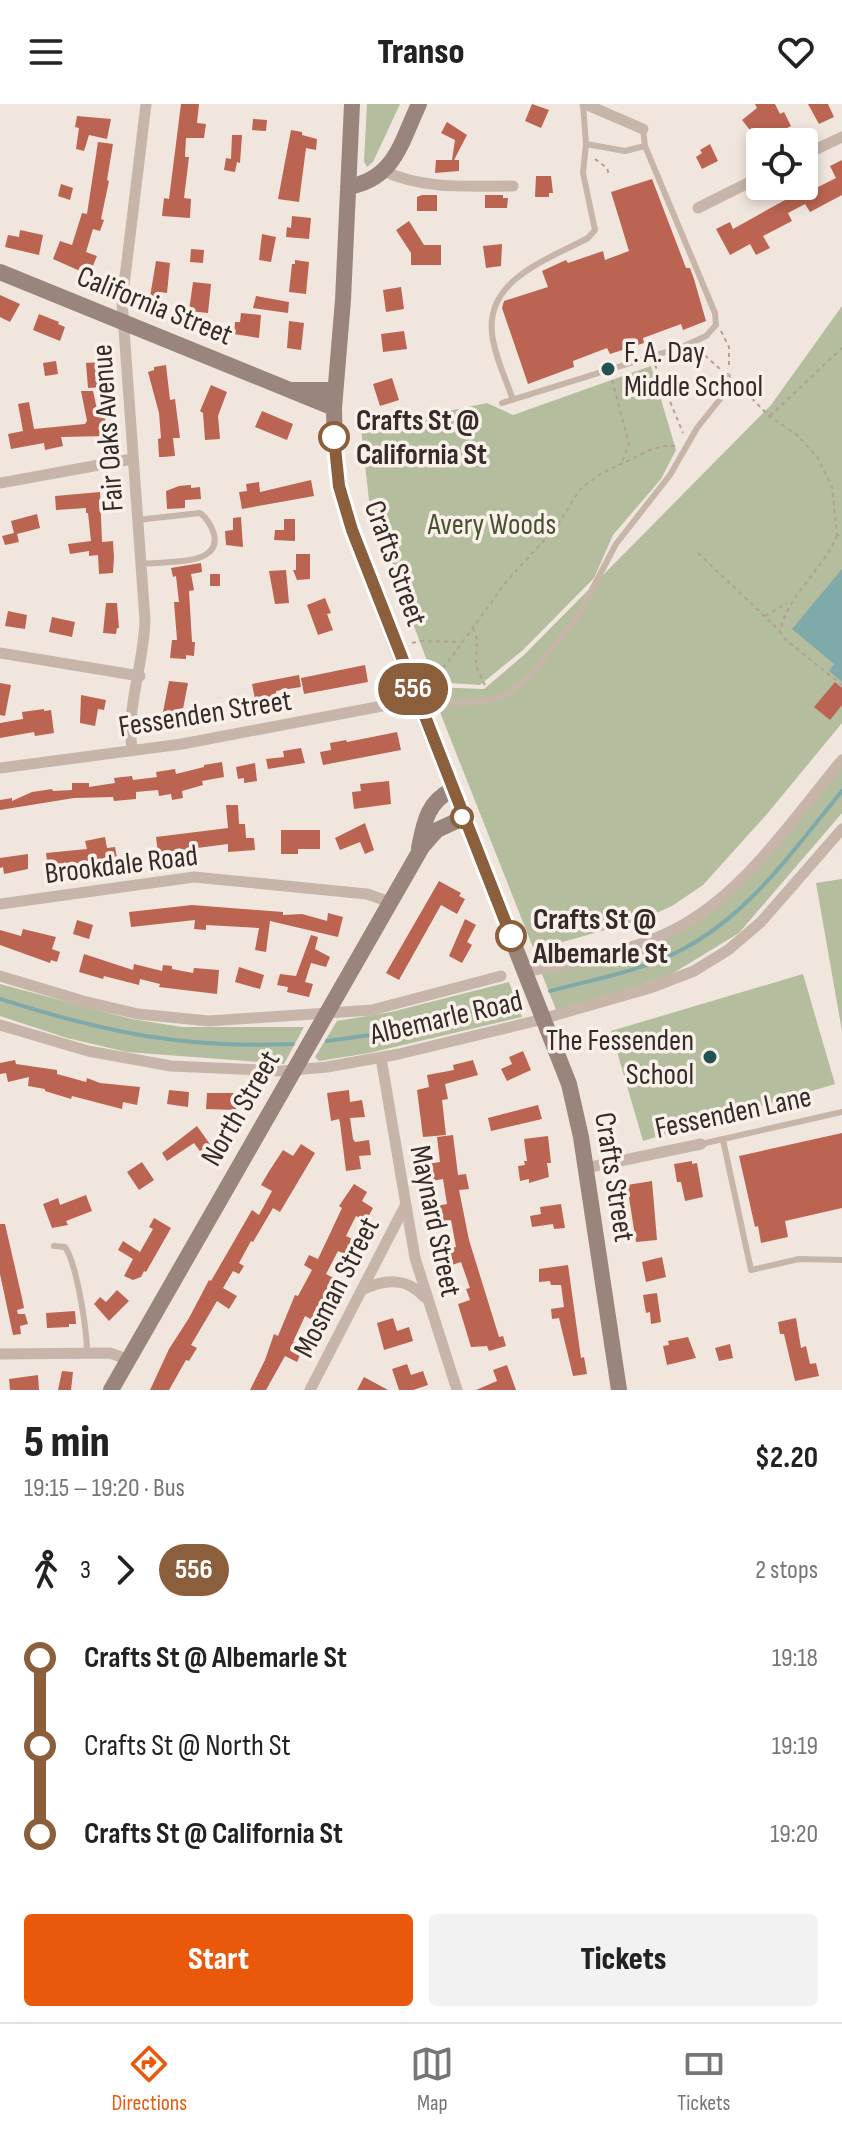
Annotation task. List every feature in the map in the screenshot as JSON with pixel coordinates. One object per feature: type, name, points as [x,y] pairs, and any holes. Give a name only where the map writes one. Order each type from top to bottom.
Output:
[{"type":"main road","name":"Crafts Street","points":[[352,104],[342,316],[334,408],[336,464],[342,498],[397,648],[572,1095],[619,1390]]},
{"type":"main road","points":[[348,187],[371,181],[384,171],[419,104]]},
{"type":"main road","name":"California Street","points":[[0,272],[334,408]]},
{"type":"main road","name":"California Street","points":[[289,390],[335,390]]},
{"type":"main road","name":"North Street","points":[[417,854],[427,814],[439,797],[452,790]]},
{"type":"main road","name":"North Street","points":[[111,1390],[417,854],[433,833],[463,818]]},
{"type":"street","name":"Fair Oaks Avenue","points":[[132,749],[131,724],[140,676],[145,620],[123,287],[146,104]]},
{"type":"street","points":[[584,104],[643,129]]},
{"type":"street","points":[[818,148],[842,137]]},
{"type":"street","points":[[384,171],[403,180],[420,183],[513,186]]},
{"type":"street","points":[[698,208],[746,184]]},
{"type":"street","points":[[0,483],[132,459]]},
{"type":"street","points":[[0,653],[140,676]]},
{"type":"street","name":"Fessenden Street","points":[[0,768],[204,740],[416,697]]},
{"type":"street","name":"Albemarle Road","points":[[525,972],[637,945],[697,917],[746,875],[842,760]]},
{"type":"street","name":"Albemarle Road","points":[[0,1025],[88,1051],[160,1065],[293,1070],[381,1058],[544,1019],[667,982],[719,956],[753,930],[842,829]]},
{"type":"street","name":"Brookdale Road","points":[[0,904],[194,877],[362,893],[390,902]]},
{"type":"street","name":"Albemarle Road","points":[[0,976],[95,1004],[171,1019],[222,1021],[326,1015],[387,1007],[501,976]]},
{"type":"street","name":"Maynard Street","points":[[381,1058],[415,1258],[457,1390]]},
{"type":"street","name":"Fessenden Lane","points":[[586,1168],[701,1144]]},
{"type":"street","name":"Mosman Street","points":[[310,1390],[405,1206]]},
{"type":"street","points":[[362,1290],[380,1282],[400,1282],[418,1290],[427,1301]]},
{"type":"street","points":[[0,1354],[110,1353],[127,1359]]},
{"type":"lane","points":[[513,400],[492,335],[492,314],[498,297],[512,281],[592,234],[595,222],[583,173],[586,144],[584,104]]},
{"type":"lane","points":[[502,403],[653,356],[694,342],[713,331],[715,313],[645,146],[643,129]]},
{"type":"lane","points":[[586,144],[625,151],[645,146]]},
{"type":"lane","points":[[416,697],[458,704],[491,700],[518,687],[554,649],[585,604],[616,544],[670,475],[690,439],[721,398],[728,376]]},
{"type":"lane","points":[[137,520],[200,513],[209,522],[215,546],[211,553],[200,558],[141,564]]},
{"type":"lane","name":"Fessenden Lane","points":[[701,1144],[842,1112]]},
{"type":"lane","points":[[723,1140],[751,1270],[799,1259],[842,1260]]},
{"type":"lane","points":[[54,1246],[65,1247],[71,1258],[87,1353]]},
{"type":"path","points":[[591,156],[607,168],[609,175]]},
{"type":"path","points":[[716,325],[723,332],[729,347],[728,376]]},
{"type":"path","points":[[694,342],[702,355],[769,416],[808,445],[832,487],[837,534],[824,560],[790,602],[780,632]]},
{"type":"path","points":[[769,416],[842,348]]},
{"type":"path","points":[[653,356],[681,429],[690,439]]},
{"type":"path","points":[[609,370],[628,436],[629,444],[622,464]]},
{"type":"path","points":[[416,697],[506,582],[558,525],[580,489],[602,473],[656,447],[685,448]]},
{"type":"path","points":[[837,534],[842,538]]},
{"type":"path","points":[[698,553],[786,640],[842,685]]},
{"type":"path","points":[[764,616],[790,602]]},
{"type":"path","points":[[473,627],[477,639],[476,666],[491,700]]},
{"type":"path","points":[[397,648],[421,641],[462,642]]},
{"type":"green space","points":[[367,104],[400,104],[373,162],[367,167],[364,161]]},
{"type":"green space","points":[[842,306],[842,723],[703,885],[672,906],[641,920],[534,950],[430,687],[484,689],[524,655],[771,405]]},
{"type":"green space","name":"Avery Woods","points":[[651,366],[676,450],[661,479],[613,535],[594,578],[523,650],[480,685],[435,682],[370,509],[361,429],[487,403],[513,415]]},
{"type":"green space","points":[[842,759],[842,813],[739,933],[670,975],[558,1015],[540,969],[645,942],[733,888]]},
{"type":"green space","points":[[842,879],[842,1031],[816,883]]},
{"type":"green space","points":[[803,974],[835,1084],[643,1141],[611,1031]]},
{"type":"green space","points":[[509,982],[522,1017],[369,1053],[319,1061],[315,1057],[337,1021],[391,1012]]},
{"type":"green space","points":[[0,984],[132,1019],[182,1027],[304,1027],[284,1064],[127,1052],[67,1038],[0,1016]]},
{"type":"water","points":[[842,569],[842,682],[829,671],[834,664],[792,629]]},
{"type":"building","points":[[181,104],[199,104],[197,123],[206,124],[204,138],[186,138],[185,157],[189,157],[184,198],[191,199],[190,218],[162,216],[164,198],[169,199]]},
{"type":"building","points":[[532,104],[549,110],[541,128],[525,121]]},
{"type":"building","points":[[755,104],[775,104],[780,114],[784,112],[791,126],[748,128],[742,120],[757,108]]},
{"type":"building","points":[[808,104],[828,104],[834,117],[819,124]]},
{"type":"building","points":[[77,116],[111,119],[107,139],[89,135],[84,151],[76,149]]},
{"type":"building","points":[[253,119],[267,120],[266,131],[252,130]]},
{"type":"building","points":[[447,122],[467,135],[454,160],[459,160],[459,171],[435,173],[436,160],[452,160],[455,140],[441,133]]},
{"type":"building","points":[[291,130],[317,139],[316,150],[306,148],[299,202],[278,199]]},
{"type":"building","points":[[232,135],[242,135],[240,163],[237,162],[235,172],[224,170],[226,158],[231,159]]},
{"type":"building","points":[[98,142],[113,144],[101,219],[104,220],[100,231],[93,229],[86,252],[97,256],[89,275],[53,259],[60,241],[72,245],[82,213],[87,214]]},
{"type":"building","points":[[710,144],[718,161],[702,169],[696,157],[702,153],[700,150]]},
{"type":"building","points":[[842,160],[842,195],[810,212],[805,204],[788,213],[792,221],[763,236],[770,248],[756,255],[750,244],[730,255],[716,229],[730,222],[733,229],[785,200],[818,200],[818,187],[836,178],[830,166]]},
{"type":"building","points":[[536,176],[551,176],[553,193],[549,193],[549,197],[535,197]]},
{"type":"building","points":[[652,179],[686,268],[690,268],[706,321],[683,330],[681,324],[643,338],[644,343],[610,354],[607,348],[573,361],[574,367],[528,384],[502,308],[504,301],[548,287],[542,271],[566,260],[568,263],[603,251],[605,260],[629,251],[611,192]]},
{"type":"building","points":[[61,184],[73,188],[70,200],[58,196]]},
{"type":"building","points":[[437,195],[437,211],[417,211],[417,197]]},
{"type":"building","points":[[485,195],[503,195],[503,198],[508,198],[507,208],[485,208]]},
{"type":"building","points":[[292,216],[311,218],[309,239],[286,237]]},
{"type":"building","points":[[409,221],[424,245],[441,245],[441,265],[411,265],[411,253],[396,230]]},
{"type":"building","points":[[20,230],[43,235],[39,255],[5,247],[8,235],[19,237]]},
{"type":"building","points":[[262,234],[276,237],[271,262],[259,260]]},
{"type":"building","points":[[502,244],[501,266],[486,268],[483,246]]},
{"type":"building","points":[[191,249],[204,250],[203,263],[190,262]]},
{"type":"building","points":[[295,260],[309,262],[306,294],[289,292]]},
{"type":"building","points":[[156,261],[170,263],[167,293],[160,292],[159,298],[150,297]]},
{"type":"building","points":[[193,282],[211,284],[208,313],[189,311]]},
{"type":"building","points":[[401,287],[404,309],[386,312],[383,290]]},
{"type":"building","points":[[0,295],[20,304],[10,322],[0,317]]},
{"type":"building","points":[[256,296],[289,302],[288,313],[253,308]]},
{"type":"building","points":[[241,313],[261,315],[259,338],[234,334],[235,322],[240,322]]},
{"type":"building","points":[[39,314],[65,327],[60,341],[33,330]]},
{"type":"building","points":[[289,321],[304,323],[301,350],[287,348]]},
{"type":"building","points":[[404,331],[407,349],[383,352],[381,334]]},
{"type":"building","points":[[56,361],[58,374],[45,376],[43,363]]},
{"type":"building","points":[[100,362],[104,387],[88,388],[86,363]]},
{"type":"building","points":[[166,365],[170,400],[175,399],[180,438],[173,438],[175,456],[159,457],[159,413],[148,372],[154,367]]},
{"type":"building","points":[[392,378],[399,400],[380,406],[373,384]]},
{"type":"building","points":[[211,385],[227,392],[218,416],[220,439],[205,440],[203,413],[200,411]]},
{"type":"building","points":[[81,391],[93,391],[98,414],[105,414],[106,436],[61,437],[63,446],[45,450],[44,443],[11,449],[8,434],[23,431],[18,404],[29,402],[34,429],[85,424]]},
{"type":"building","points":[[262,411],[293,424],[287,440],[255,427]]},
{"type":"building","points":[[311,480],[314,496],[242,509],[239,492],[247,491],[246,484],[259,482],[260,492]]},
{"type":"building","points":[[191,485],[191,488],[200,487],[201,499],[185,500],[185,508],[167,509],[166,491]]},
{"type":"building","points":[[100,492],[102,542],[113,541],[113,573],[99,574],[98,555],[89,556],[89,551],[70,554],[68,544],[91,541],[86,508],[56,510],[55,496]]},
{"type":"building","points":[[37,514],[40,528],[17,534],[19,542],[5,545],[2,536],[14,533],[11,521]]},
{"type":"building","points":[[241,517],[243,547],[226,545],[225,531],[233,530],[233,518]]},
{"type":"building","points":[[284,519],[295,519],[295,541],[274,540],[275,530],[284,530]]},
{"type":"building","points":[[296,554],[310,554],[310,579],[297,580],[293,570],[296,570]]},
{"type":"building","points":[[201,563],[202,572],[191,574],[194,590],[189,591],[194,656],[170,658],[172,640],[177,640],[174,602],[179,602],[176,576],[173,577],[171,568]]},
{"type":"building","points":[[286,570],[289,603],[275,604],[269,571]]},
{"type":"building","points":[[210,574],[220,574],[220,586],[210,586]]},
{"type":"building","points":[[325,598],[333,630],[318,635],[307,605]]},
{"type":"building","points":[[106,603],[117,603],[119,628],[116,634],[103,633]]},
{"type":"building","points":[[8,611],[27,615],[25,629],[5,626]]},
{"type":"building","points":[[52,617],[75,622],[72,637],[49,632]]},
{"type":"building","points":[[365,665],[368,682],[304,694],[301,678]]},
{"type":"building","points":[[299,675],[301,687],[276,691],[277,697],[255,699],[252,684]]},
{"type":"building","points":[[169,681],[188,683],[182,714],[163,712]]},
{"type":"building","points":[[835,682],[842,688],[842,705],[830,720],[814,707]]},
{"type":"building","points":[[0,683],[11,685],[5,716],[0,715]]},
{"type":"building","points":[[81,695],[106,700],[104,710],[98,709],[95,726],[80,723]]},
{"type":"building","points":[[51,710],[54,733],[35,736],[34,732],[0,738],[0,723],[23,719],[22,712]]},
{"type":"building","points":[[397,732],[401,750],[323,765],[320,752],[331,750],[330,743]]},
{"type":"building","points":[[301,748],[305,763],[268,769],[266,759],[284,757],[283,751]]},
{"type":"building","points":[[222,762],[224,777],[202,781],[203,785],[182,791],[183,798],[172,800],[171,794],[159,796],[158,790],[136,792],[136,799],[74,798],[0,810],[0,800],[12,798],[12,801],[32,792],[52,789],[72,790],[72,783],[89,783],[89,787],[115,783],[114,778],[132,776],[133,780],[157,777],[156,772],[175,769],[176,774]]},
{"type":"building","points":[[255,763],[257,781],[244,783],[244,778],[238,779],[236,767]]},
{"type":"building","points":[[389,781],[391,804],[354,809],[352,792],[361,791],[360,784]]},
{"type":"building","points":[[226,805],[238,805],[239,824],[245,824],[246,838],[254,838],[255,850],[228,852],[228,844],[158,853],[156,837],[228,828]]},
{"type":"building","points":[[365,823],[374,850],[365,854],[360,842],[340,850],[335,838]]},
{"type":"building","points":[[281,830],[320,830],[320,849],[298,849],[298,854],[281,854]]},
{"type":"building","points":[[105,837],[107,848],[115,847],[117,858],[48,869],[46,853],[87,849],[85,841]]},
{"type":"building","points":[[28,854],[28,869],[4,874],[3,867],[0,868],[0,858]]},
{"type":"building","points":[[439,881],[461,893],[459,896],[465,899],[457,914],[441,905],[399,980],[386,973]]},
{"type":"building","points":[[192,905],[283,912],[283,915],[302,914],[327,921],[328,913],[343,917],[338,937],[270,921],[266,952],[255,950],[259,928],[206,925],[206,930],[194,929],[195,920],[131,927],[129,912]]},
{"type":"building","points":[[465,919],[476,925],[467,942],[472,945],[462,963],[449,956]]},
{"type":"building","points":[[77,920],[93,925],[89,939],[73,934]]},
{"type":"building","points":[[23,929],[56,937],[52,949],[60,952],[57,962],[51,960],[50,963],[0,945],[0,930],[21,936]]},
{"type":"building","points":[[311,935],[318,937],[315,949],[330,957],[326,967],[311,963],[305,982],[313,984],[309,997],[287,992],[288,987],[277,985],[280,974],[296,976]]},
{"type":"building","points":[[84,954],[133,970],[134,964],[162,971],[163,965],[193,973],[194,968],[219,970],[217,994],[159,987],[160,984],[140,979],[139,985],[79,972]]},
{"type":"building","points":[[239,967],[264,975],[260,989],[235,982]]},
{"type":"building","points":[[523,1051],[531,1070],[507,1081],[501,1069],[512,1064],[509,1057]]},
{"type":"building","points":[[15,1060],[16,1064],[57,1070],[57,1074],[86,1082],[87,1078],[100,1083],[140,1087],[137,1105],[123,1102],[122,1109],[72,1096],[71,1099],[28,1086],[29,1077],[8,1082],[6,1073],[0,1074],[0,1063]]},
{"type":"building","points":[[473,1060],[478,1075],[445,1084],[448,1099],[442,1100],[446,1135],[423,1137],[417,1090],[429,1087],[427,1075],[454,1070],[453,1065]]},
{"type":"building","points":[[169,1090],[189,1092],[188,1107],[167,1104]]},
{"type":"building","points":[[349,1090],[350,1102],[362,1100],[365,1117],[350,1118],[353,1139],[355,1142],[369,1140],[371,1155],[359,1156],[361,1169],[346,1171],[340,1123],[339,1119],[331,1121],[327,1093]]},
{"type":"building","points":[[207,1093],[237,1093],[236,1110],[206,1109]]},
{"type":"building","points":[[538,1105],[542,1119],[491,1131],[488,1118]]},
{"type":"building","points":[[197,1126],[212,1147],[202,1154],[194,1143],[167,1161],[162,1153]]},
{"type":"building","points":[[842,1133],[842,1208],[785,1221],[788,1237],[761,1243],[739,1156]]},
{"type":"building","points":[[453,1135],[458,1175],[466,1174],[469,1189],[459,1190],[469,1240],[499,1337],[503,1336],[506,1346],[489,1351],[487,1346],[471,1347],[458,1304],[470,1300],[466,1289],[470,1288],[461,1262],[449,1266],[444,1250],[456,1247],[451,1220],[439,1222],[436,1206],[447,1204],[443,1179],[431,1181],[428,1164],[440,1162],[437,1137]]},
{"type":"building","points":[[548,1136],[549,1177],[529,1183],[529,1179],[520,1181],[518,1166],[525,1165],[524,1161],[527,1161],[524,1139]]},
{"type":"building","points":[[301,1144],[315,1153],[280,1212],[273,1208],[251,1241],[239,1263],[244,1266],[239,1274],[233,1271],[223,1288],[237,1296],[229,1309],[217,1301],[191,1345],[197,1348],[189,1361],[186,1360],[169,1390],[150,1390],[169,1349],[252,1210],[259,1215],[272,1191],[261,1185],[268,1173],[283,1150],[293,1156]]},
{"type":"building","points":[[692,1161],[692,1164],[697,1163],[703,1197],[685,1201],[674,1164]]},
{"type":"building","points":[[142,1162],[154,1180],[139,1190],[127,1172]]},
{"type":"building","points":[[652,1181],[657,1240],[636,1242],[627,1185]]},
{"type":"building","points":[[354,1184],[367,1192],[362,1201],[373,1208],[366,1221],[356,1216],[346,1236],[357,1241],[350,1257],[338,1251],[326,1274],[337,1280],[316,1322],[305,1316],[293,1342],[304,1346],[297,1362],[285,1356],[266,1390],[250,1390],[274,1334],[278,1336],[295,1295],[298,1296],[312,1270],[304,1265],[309,1255],[318,1259],[342,1208],[339,1206]]},
{"type":"building","points":[[86,1195],[92,1211],[66,1221],[68,1225],[52,1228],[43,1204],[58,1198],[60,1205]]},
{"type":"building","points":[[561,1204],[565,1228],[554,1229],[553,1224],[532,1227],[530,1216],[541,1214],[540,1207]]},
{"type":"building","points":[[154,1218],[171,1228],[146,1272],[133,1280],[124,1276],[133,1259],[118,1250],[123,1241],[140,1252],[153,1229],[149,1227]]},
{"type":"building","points":[[0,1224],[5,1224],[24,1308],[17,1310],[18,1314],[25,1314],[28,1324],[20,1326],[21,1334],[13,1335],[0,1274]]},
{"type":"building","points":[[662,1257],[666,1277],[646,1282],[642,1262]]},
{"type":"building","points":[[568,1265],[581,1358],[584,1357],[587,1374],[573,1376],[559,1318],[552,1319],[551,1309],[564,1307],[561,1285],[551,1285],[550,1281],[539,1282],[539,1269]]},
{"type":"building","points":[[117,1290],[129,1301],[109,1321],[94,1304],[100,1297],[106,1302]]},
{"type":"building","points":[[657,1293],[661,1322],[651,1324],[643,1295]]},
{"type":"building","points":[[75,1311],[76,1324],[47,1328],[46,1313]]},
{"type":"building","points":[[393,1318],[397,1331],[409,1327],[413,1341],[384,1350],[377,1323]]},
{"type":"building","points":[[796,1318],[801,1348],[806,1346],[810,1364],[816,1363],[819,1376],[795,1381],[784,1334],[780,1334],[778,1322]]},
{"type":"building","points":[[688,1337],[696,1358],[667,1365],[663,1346],[669,1345],[668,1341]]},
{"type":"building","points":[[730,1344],[733,1358],[719,1361],[715,1348]]},
{"type":"building","points":[[407,1364],[411,1375],[423,1371],[428,1385],[399,1390],[392,1369]]},
{"type":"building","points":[[507,1365],[516,1390],[476,1390],[497,1381],[493,1370]]},
{"type":"building","points":[[62,1371],[73,1372],[71,1390],[58,1390]]},
{"type":"building","points":[[38,1375],[39,1390],[10,1390],[9,1379]]},
{"type":"building","points":[[364,1377],[388,1390],[357,1390]]},
{"type":"waterway","points":[[550,991],[662,959],[716,928],[762,887],[842,791]]},
{"type":"waterway","points":[[0,999],[74,1021],[145,1036],[216,1044],[293,1044]]},
{"type":"waterway","points":[[327,1041],[392,1032],[516,1000]]},
{"type":"bus line","name":"556","points":[[334,437],[339,486],[352,530],[511,936]]},
{"type":"place","name":"F. A. Day Middle School","points":[[608,369]]},
{"type":"place","name":"Crafts St @ California St","points":[[334,437]]},
{"type":"place","name":"Crafts St @ Albemarle St","points":[[511,936]]},
{"type":"place","name":"The Fessenden School","points":[[710,1057]]}]
